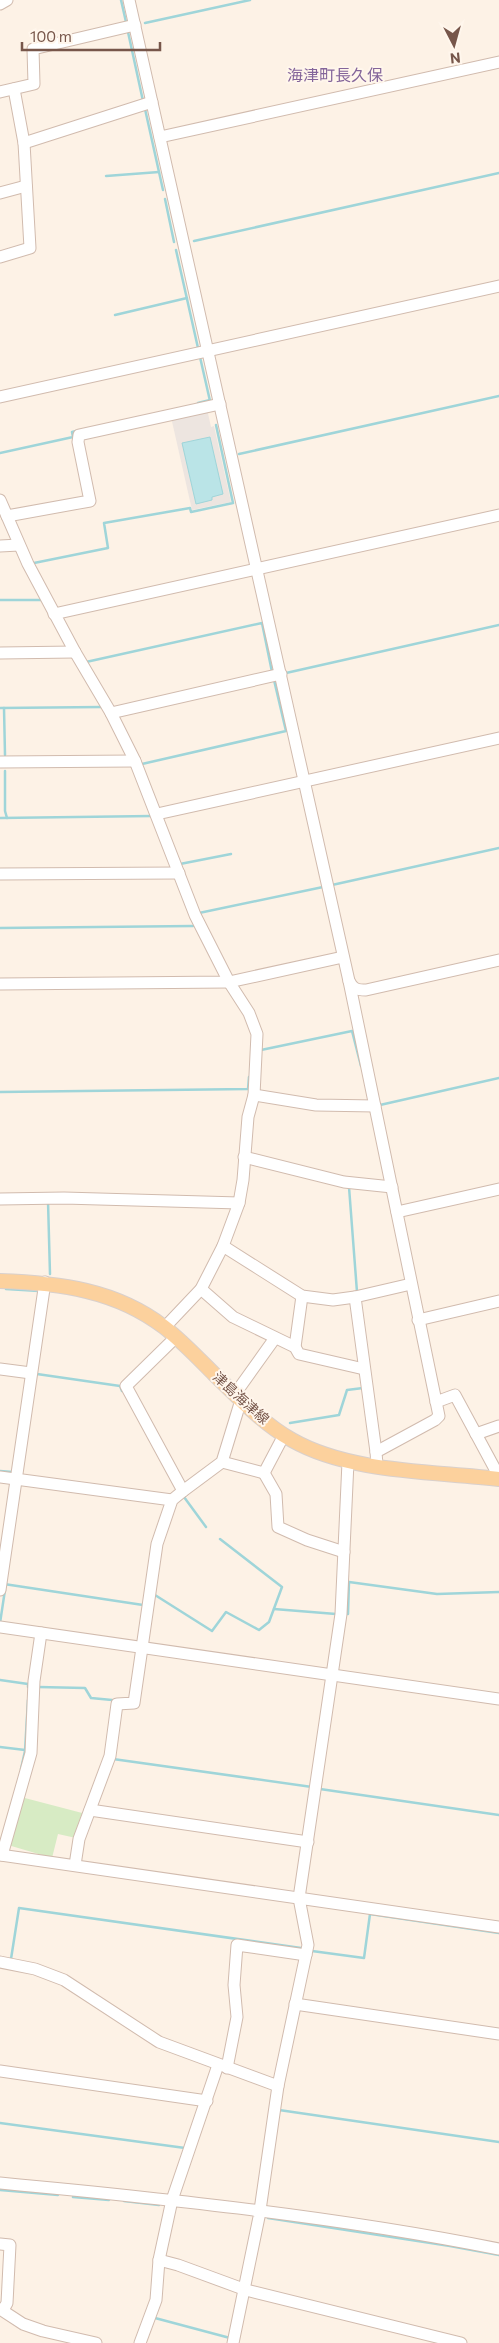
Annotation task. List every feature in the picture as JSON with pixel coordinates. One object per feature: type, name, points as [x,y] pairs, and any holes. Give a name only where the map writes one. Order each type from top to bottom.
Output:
[{"type":"main road","name":"津島海津線","points":[[0,1280],[45,1282],[75,1287],[121,1301],[164,1327],[238,1397],[284,1435],[310,1448],[348,1462],[376,1459],[497,1478]]},
{"type":"street","points":[[0,4],[7,0]]},
{"type":"street","points":[[129,0],[349,981],[439,1416],[376,1459],[354,1297]]},
{"type":"street","points":[[0,92],[34,84],[33,49],[135,25]]},
{"type":"street","points":[[160,137],[499,62]]},
{"type":"street","points":[[0,258],[30,248],[24,143],[14,89]]},
{"type":"street","points":[[24,143],[152,102]]},
{"type":"street","points":[[0,193],[26,186]]},
{"type":"street","points":[[0,397],[499,286]]},
{"type":"street","points":[[7,516],[90,501],[78,442],[79,435],[220,404]]},
{"type":"street","points":[[0,500],[20,546],[54,614],[112,713],[157,814],[195,916],[229,982],[250,1014],[257,1034],[254,1095],[248,1117],[239,1202],[223,1246],[201,1289],[164,1327]]},
{"type":"street","points":[[54,614],[499,516]]},
{"type":"street","points":[[0,546],[20,546]]},
{"type":"street","points":[[0,653],[75,652]]},
{"type":"street","points":[[112,713],[281,674]]},
{"type":"street","points":[[157,814],[499,738]]},
{"type":"street","points":[[0,762],[134,761]]},
{"type":"street","points":[[0,874],[179,873]]},
{"type":"street","points":[[0,984],[229,982],[343,957]]},
{"type":"street","points":[[349,981],[352,987],[358,990],[366,990],[499,960]]},
{"type":"street","points":[[254,1095],[316,1105],[376,1106]]},
{"type":"street","points":[[244,1157],[344,1182],[392,1187]]},
{"type":"street","points":[[396,1212],[499,1189]]},
{"type":"street","points":[[0,1200],[64,1198],[239,1202]]},
{"type":"street","points":[[223,1246],[302,1296],[332,1300],[411,1284]]},
{"type":"street","points":[[0,1590],[45,1282]]},
{"type":"street","points":[[201,1289],[233,1317],[295,1347],[299,1354],[364,1369]]},
{"type":"street","points":[[295,1347],[302,1296]]},
{"type":"street","points":[[418,1320],[499,1301]]},
{"type":"street","points":[[176,1337],[126,1386],[183,1491]]},
{"type":"street","points":[[75,1866],[79,1839],[110,1756],[118,1704],[134,1703],[156,1544],[172,1500],[222,1462],[238,1397],[275,1338]]},
{"type":"street","points":[[0,1368],[31,1373]]},
{"type":"street","points":[[436,1402],[455,1395],[496,1471],[497,1478]]},
{"type":"street","points":[[476,1434],[499,1426]]},
{"type":"street","points":[[264,1473],[284,1435]]},
{"type":"street","points":[[222,1462],[264,1473],[278,1500],[278,1527],[306,1540],[344,1552]]},
{"type":"street","points":[[233,2343],[246,2290],[278,2086],[308,1945],[299,1898],[341,1614],[348,1462]]},
{"type":"street","points":[[0,1477],[172,1500]]},
{"type":"street","points":[[0,1627],[499,1700]]},
{"type":"street","points":[[41,1633],[34,1681],[31,1753],[1,1855],[499,1926]]},
{"type":"street","points":[[90,1810],[308,1842]]},
{"type":"street","points":[[140,2343],[156,2300],[159,2260],[172,2200],[207,2101],[223,2066],[237,2017],[234,1985],[236,1945],[306,1954]]},
{"type":"street","points":[[0,1962],[35,1970],[64,1980],[159,2042],[278,2086]]},
{"type":"street","points":[[295,2004],[499,2034]]},
{"type":"street","points":[[0,2071],[207,2101]]},
{"type":"street","points":[[0,2183],[260,2210],[436,2236],[499,2248]]},
{"type":"street","points":[[0,2244],[10,2245],[7,2303],[2,2309],[22,2324],[43,2331],[96,2343]]},
{"type":"street","points":[[159,2260],[178,2264],[246,2290],[461,2343]]},
{"type":"shaded area","points":[[207,409],[211,427],[214,426],[231,502],[192,510],[171,417]]},
{"type":"green space","points":[[21,1797],[86,1814],[76,1838],[58,1834],[52,1858],[8,1845]]},
{"type":"water","points":[[210,437],[223,494],[212,497],[212,500],[196,504],[182,443]]},
{"type":"waterway","points":[[121,0],[126,22]]},
{"type":"waterway","points":[[145,23],[250,0]]},
{"type":"waterway","points":[[128,32],[143,101]]},
{"type":"waterway","points":[[145,109],[163,190]]},
{"type":"waterway","points":[[106,176],[159,172]]},
{"type":"waterway","points":[[194,241],[499,173]]},
{"type":"waterway","points":[[165,199],[174,242]]},
{"type":"waterway","points":[[176,250],[198,348]]},
{"type":"waterway","points":[[115,315],[187,298]]},
{"type":"waterway","points":[[200,357],[210,401]]},
{"type":"waterway","points":[[239,454],[499,396]]},
{"type":"waterway","points":[[198,403],[210,400]]},
{"type":"waterway","points":[[34,563],[108,548],[104,523],[190,508],[191,512],[233,503],[216,425]]},
{"type":"waterway","points":[[0,453],[73,437],[72,432],[76,431]]},
{"type":"waterway","points":[[0,600],[41,600]]},
{"type":"waterway","points":[[86,662],[262,623],[272,672]]},
{"type":"waterway","points":[[286,673],[499,625]]},
{"type":"waterway","points":[[142,764],[286,731],[274,680]]},
{"type":"waterway","points":[[0,708],[102,707]]},
{"type":"waterway","points":[[4,708],[5,755]]},
{"type":"waterway","points":[[5,771],[5,811],[7,818]]},
{"type":"waterway","points":[[0,818],[152,816]]},
{"type":"waterway","points":[[332,885],[499,848]]},
{"type":"waterway","points":[[181,866],[180,864],[231,854]]},
{"type":"waterway","points":[[199,913],[323,887]]},
{"type":"waterway","points":[[0,928],[193,926]]},
{"type":"waterway","points":[[261,1050],[352,1031],[361,1066]]},
{"type":"waterway","points":[[0,1092],[248,1089],[249,1077]]},
{"type":"waterway","points":[[380,1105],[499,1078]]},
{"type":"waterway","points":[[349,1187],[357,1292]]},
{"type":"waterway","points":[[48,1201],[50,1274]]},
{"type":"waterway","points":[[6,1289],[39,1291]]},
{"type":"waterway","points":[[37,1374],[120,1386],[122,1391]]},
{"type":"waterway","points":[[290,1423],[339,1415],[347,1390],[363,1388]]},
{"type":"waterway","points":[[0,1471],[12,1472]]},
{"type":"waterway","points":[[184,1497],[206,1527]]},
{"type":"waterway","points":[[155,1595],[212,1631],[226,1612],[259,1630],[269,1622],[282,1587],[220,1539]]},
{"type":"waterway","points":[[345,1614],[348,1614],[349,1582],[437,1594],[499,1592]]},
{"type":"waterway","points":[[4,1584],[143,1605]]},
{"type":"waterway","points":[[0,1623],[5,1590]]},
{"type":"waterway","points":[[274,1609],[336,1614]]},
{"type":"waterway","points":[[0,1680],[28,1684],[28,1687]]},
{"type":"waterway","points":[[38,1687],[85,1688],[91,1698],[112,1700],[113,1704]]},
{"type":"waterway","points":[[21,1769],[25,1751],[28,1700]]},
{"type":"waterway","points":[[0,1747],[25,1750]]},
{"type":"waterway","points":[[113,1759],[312,1787]]},
{"type":"waterway","points":[[320,1789],[499,1815]]},
{"type":"waterway","points":[[9,1959],[11,1959],[19,1908],[301,1948]]},
{"type":"waterway","points":[[312,1951],[364,1958],[370,1914],[499,1933]]},
{"type":"waterway","points":[[279,2110],[499,2142]]},
{"type":"waterway","points":[[0,2123],[185,2148]]},
{"type":"waterway","points":[[0,2190],[58,2195]]},
{"type":"waterway","points":[[73,2197],[109,2200]]},
{"type":"waterway","points":[[124,2201],[159,2205]]},
{"type":"waterway","points":[[268,2218],[499,2255]]},
{"type":"waterway","points":[[155,2318],[230,2338]]},
{"type":"district","name":"海津町長久保","points":[[335,75]]}]
